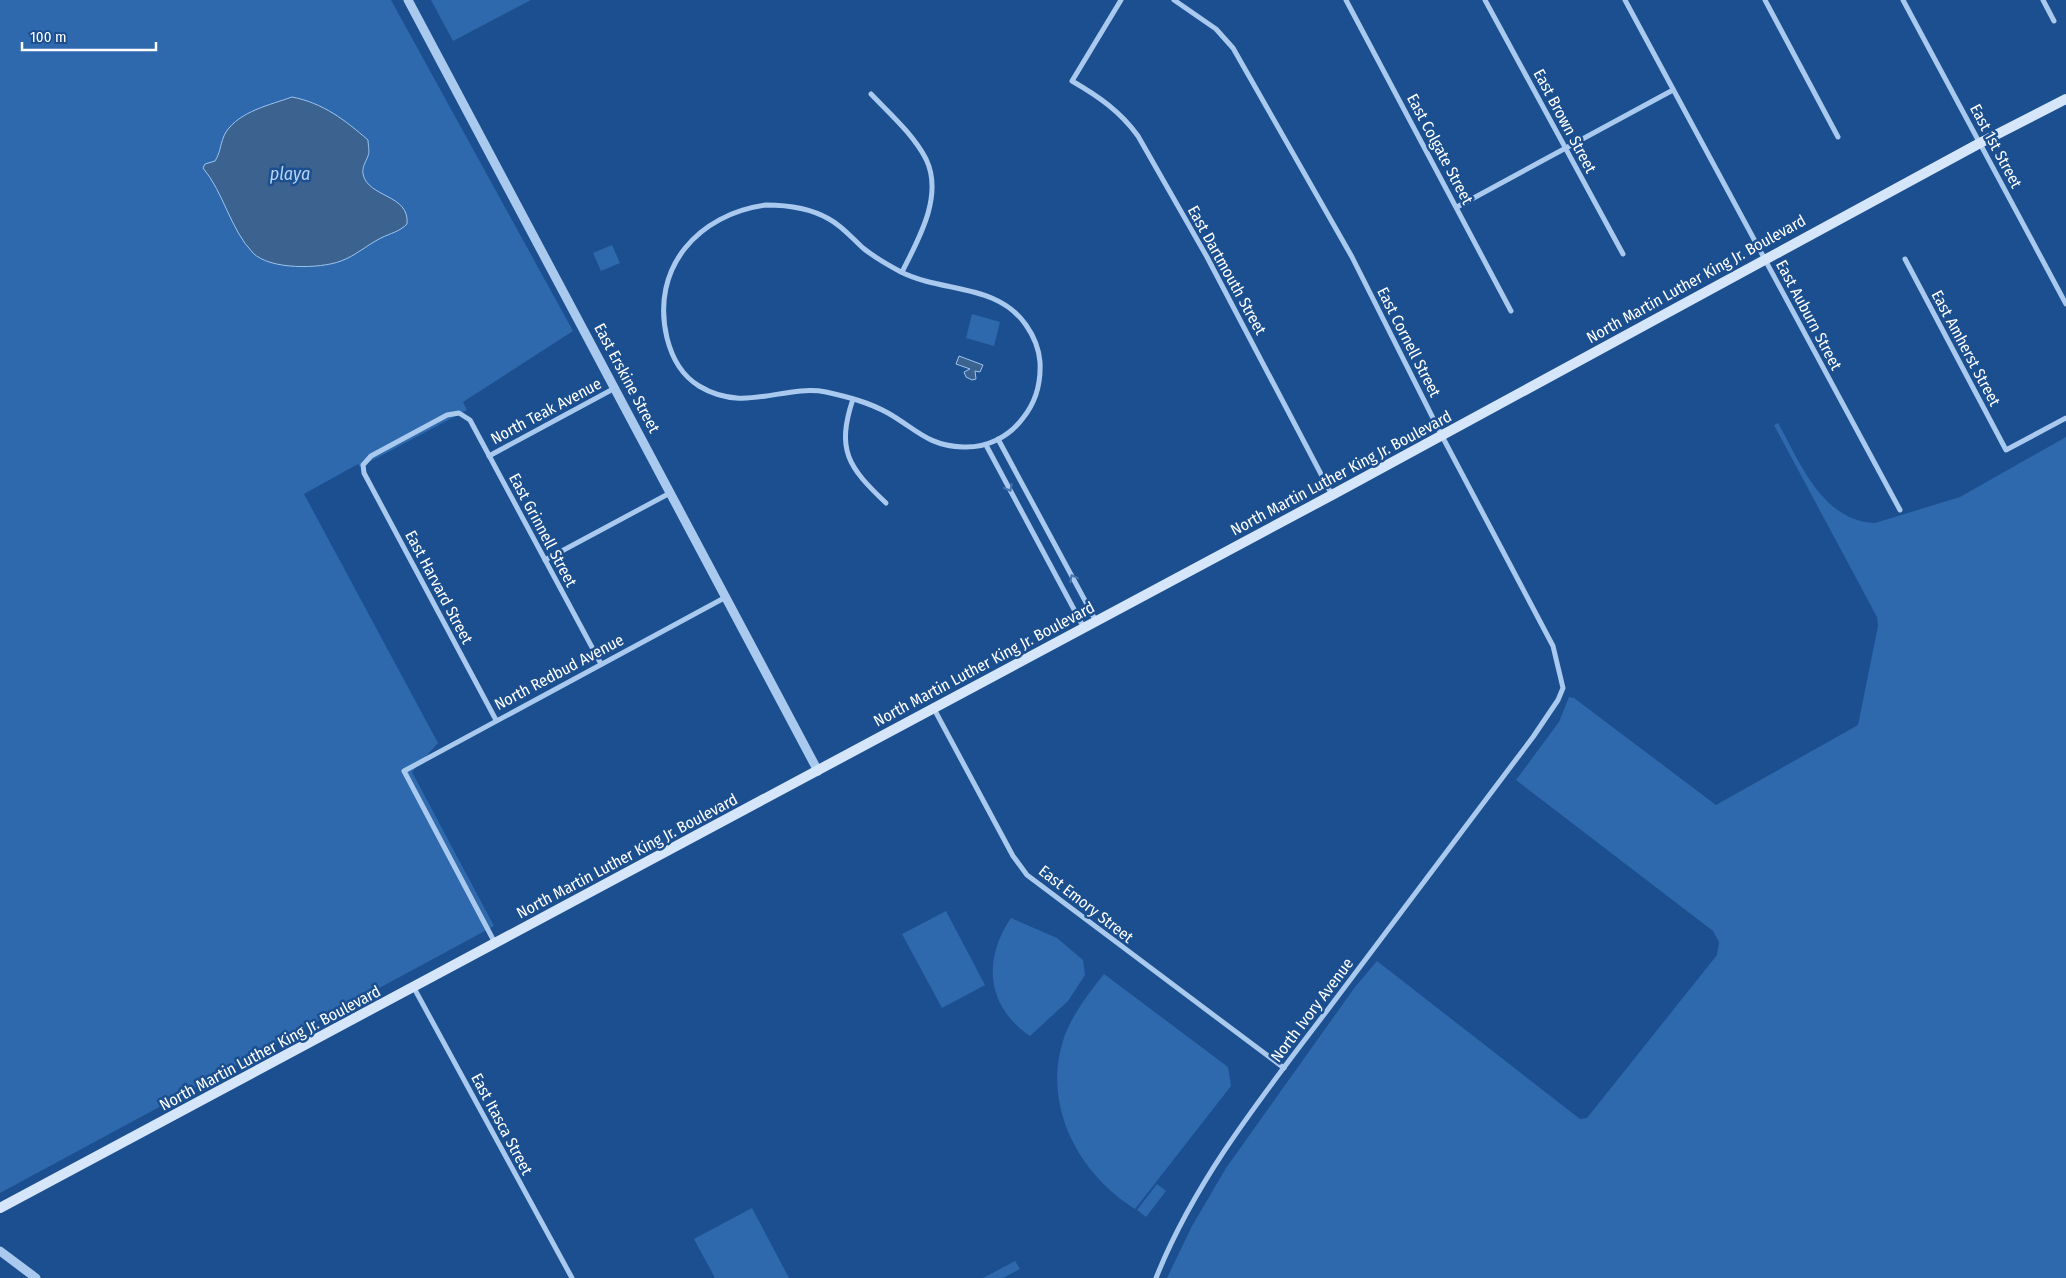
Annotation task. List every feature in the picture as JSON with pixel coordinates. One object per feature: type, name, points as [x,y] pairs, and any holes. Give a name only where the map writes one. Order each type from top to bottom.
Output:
[{"type":"main road","name":"North Martin Luther King Jr. Boulevard","points":[[0,1208],[1442,436],[1980,143],[2066,100]]},
{"type":"street","name":"East Erskine Street","points":[[408,0],[818,770]]},
{"type":"street","name":"East Dartmouth Street","points":[[1121,0],[1072,81],[1113,107],[1126,118],[1138,136],[1207,257],[1332,495]]},
{"type":"street","name":"East Cornell Street","points":[[1174,0],[1216,29],[1240,59],[1352,257],[1442,436],[1553,646],[1558,659],[1563,688],[1558,700],[1508,771]]},
{"type":"street","name":"East Colgate Street","points":[[1346,0],[1512,311]]},
{"type":"street","name":"East Brown Street","points":[[1485,0],[1623,254]]},
{"type":"street","name":"East Auburn Street","points":[[1625,0],[1900,510]]},
{"type":"street","points":[[1765,0],[1838,137]]},
{"type":"street","name":"East 1st Street","points":[[1903,0],[2066,304]]},
{"type":"street","points":[[2043,0],[2054,21]]},
{"type":"street","points":[[1457,207],[1673,90]]},
{"type":"street","points":[[871,94],[917,146],[930,170],[931,192],[927,217],[902,272]]},
{"type":"street","points":[[766,205],[800,208],[830,219],[865,249],[902,272],[935,285],[996,298],[1016,312],[1030,330],[1040,357],[1038,389],[1023,418],[998,439],[986,445],[962,448],[934,443],[887,413],[853,398],[822,391],[741,399],[702,388],[681,370],[671,352],[664,319],[667,281],[679,257],[704,228],[716,220],[739,210],[766,205]]},
{"type":"street","name":"East Amherst Street","points":[[1905,259],[2006,450],[2066,418]]},
{"type":"street","name":"North Teak Avenue","points":[[489,456],[615,388]]},
{"type":"street","points":[[853,398],[845,425],[847,450],[860,477],[886,503]]},
{"type":"street","name":"East Grinnell Street","points":[[363,465],[371,456],[447,414],[459,413],[470,420],[601,664]]},
{"type":"street","points":[[998,439],[1096,621]]},
{"type":"street","points":[[986,445],[1084,628]]},
{"type":"street","name":"East Harvard Street","points":[[363,465],[364,473],[371,487],[496,720]]},
{"type":"street","points":[[545,560],[671,492]]},
{"type":"street","name":"North Redbud Avenue","points":[[496,944],[404,771],[727,596]]},
{"type":"street","name":"East Emory Street","points":[[933,707],[1013,856],[1027,875],[1284,1068]]},
{"type":"street","name":"North Ivory Avenue","points":[[1156,1278],[1175,1235],[1206,1180],[1284,1068],[1508,771]]},
{"type":"street","name":"East Itasca Street","points":[[414,988],[570,1275]]},
{"type":"street","points":[[0,1251],[36,1278]]},
{"type":"street","points":[[564,1278],[570,1275]]},
{"type":"shaded area","points":[[0,0],[391,0],[573,331],[463,402],[467,410],[360,467],[358,464],[304,494],[438,743],[412,772],[494,926],[0,1193]]},
{"type":"shaded area","points":[[431,0],[531,0],[453,41]]},
{"type":"shaded area","points":[[612,245],[620,263],[601,271],[593,253]]},
{"type":"shaded area","points":[[972,314],[1000,322],[994,346],[966,338]]},
{"type":"shaded area","points":[[1778,423],[1804,471],[1827,501],[1841,512],[1857,520],[1875,523],[1960,497],[2066,437],[2066,1278],[1167,1278],[1192,1226],[1226,1168],[1355,987],[1377,961],[1580,1119],[1587,1118],[1717,955],[1719,942],[1713,931],[1516,780],[1559,722],[1569,697],[1574,698],[1716,805],[1858,725],[1878,626],[1877,617],[1774,425]]},
{"type":"shaded area","points":[[946,911],[985,985],[942,1008],[902,934]]},
{"type":"shaded area","points":[[1011,918],[1057,938],[1083,960],[1085,975],[1068,1001],[1030,1036],[1005,1011],[997,997],[994,982],[993,966],[996,950]]},
{"type":"shaded area","points":[[1104,974],[1228,1067],[1231,1086],[1135,1209],[1096,1177],[1081,1156],[1069,1134],[1061,1111],[1057,1086],[1058,1061],[1065,1035],[1077,1011]]},
{"type":"shaded area","points":[[1157,1184],[1166,1191],[1146,1217],[1137,1210]]},
{"type":"shaded area","points":[[752,1208],[789,1278],[715,1278],[694,1239]]},
{"type":"shaded area","points":[[1015,1261],[1020,1269],[1003,1278],[983,1278]]},
{"type":"water","name":"playa","points":[[292,97],[314,103],[333,113],[368,140],[369,154],[363,171],[366,182],[372,188],[396,201],[406,214],[407,224],[404,227],[346,259],[332,264],[296,266],[271,263],[261,259],[253,253],[238,233],[216,188],[203,168],[205,164],[215,161],[226,132],[239,119],[256,110]]},
{"type":"water","points":[[959,356],[983,365],[980,372],[975,371],[976,379],[972,380],[966,377],[964,372],[970,369],[956,364]]}]
